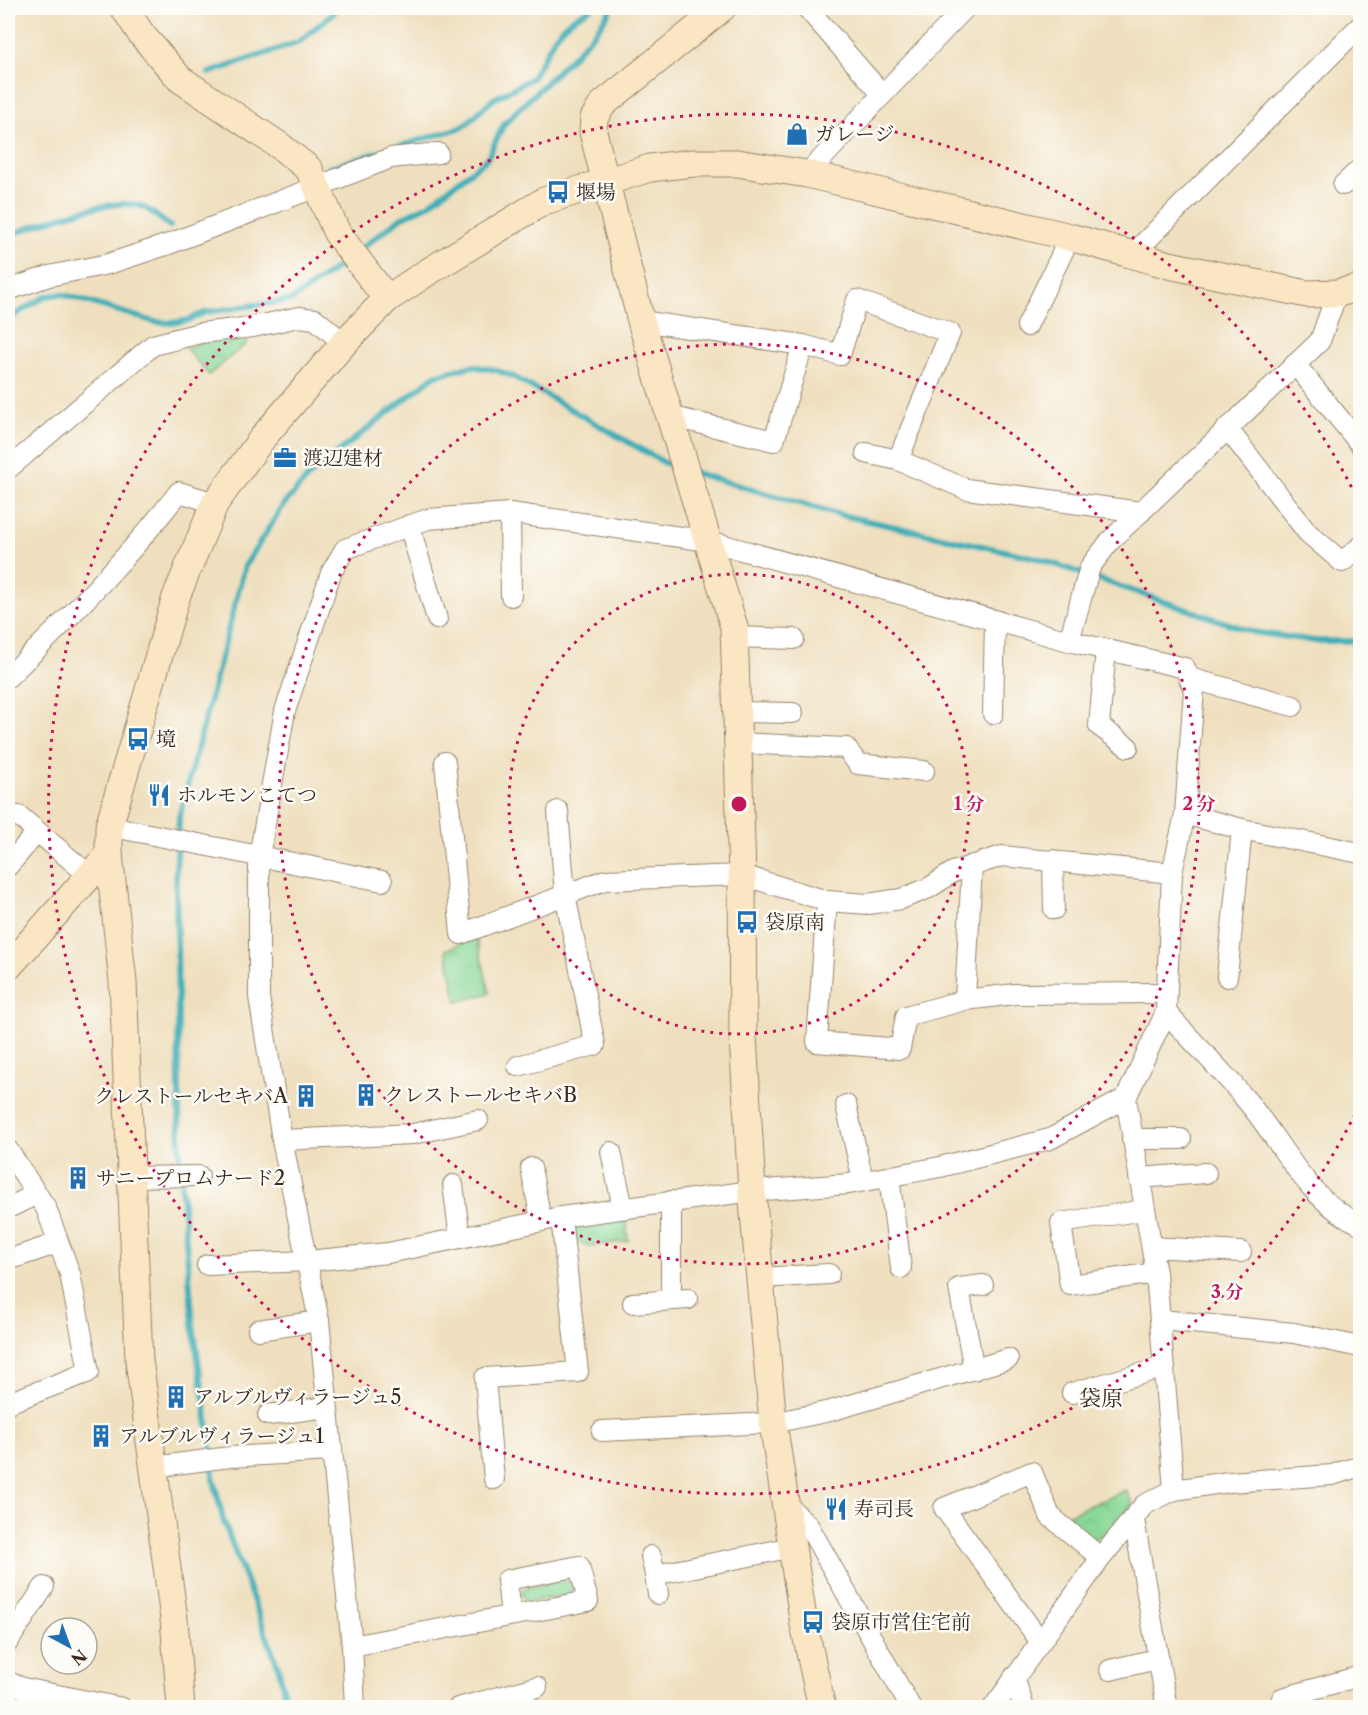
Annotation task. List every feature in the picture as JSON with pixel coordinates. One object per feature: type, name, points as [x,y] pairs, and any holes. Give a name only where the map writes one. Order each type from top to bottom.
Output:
[{"type":"street","points":[[124,8],[142,35],[180,79],[288,152],[309,169],[337,233],[387,300]]},
{"type":"street","points":[[722,8],[603,104],[594,118],[593,132],[641,321],[734,627],[742,874],[743,1036],[752,1191],[773,1423],[804,1625],[822,1707]]},
{"type":"street","points":[[807,8],[881,93]]},
{"type":"street","points":[[807,174],[881,93],[965,8]]},
{"type":"street","points":[[1132,255],[1360,26]]},
{"type":"street","points":[[8,290],[49,276],[108,264],[169,244],[391,158],[438,153]]},
{"type":"street","points":[[181,1707],[174,1619],[139,1360],[123,982],[109,854],[109,826],[176,597],[215,503],[264,436],[344,343],[387,300],[423,275],[544,201],[650,168],[693,163],[737,163],[807,174],[1070,237],[1132,255],[1307,294],[1349,291]]},
{"type":"street","points":[[1343,185],[1360,169]]},
{"type":"street","points":[[1027,326],[1070,237]]},
{"type":"street","points":[[1069,641],[1090,567],[1110,542],[1320,341],[1349,291]]},
{"type":"street","points":[[641,321],[803,345],[840,355],[857,300],[950,333],[898,460]]},
{"type":"street","points":[[8,469],[153,345],[200,333],[253,327],[299,317],[315,319],[344,343]]},
{"type":"street","points":[[669,416],[774,441],[803,345]]},
{"type":"street","points":[[1295,364],[1360,444]]},
{"type":"street","points":[[1227,428],[1308,533],[1342,562],[1360,547]]},
{"type":"street","points":[[866,453],[898,460],[966,489],[1141,512]]},
{"type":"street","points":[[8,677],[82,604],[143,538],[179,492],[215,503]]},
{"type":"street","points":[[510,513],[511,596]]},
{"type":"street","points":[[355,1707],[352,1646],[319,1321],[282,1140],[259,997],[259,857],[285,711],[331,573],[345,549],[428,519],[510,513],[709,541],[1069,641],[1185,668],[1194,690],[1185,814],[1172,873],[1166,1002],[1126,1098],[1156,1273],[1174,1490]]},
{"type":"street","points":[[409,525],[437,619]]},
{"type":"street","points":[[993,714],[995,620]]},
{"type":"street","points":[[735,637],[794,639]]},
{"type":"street","points":[[1106,649],[1099,726],[1128,747]]},
{"type":"street","points":[[1189,678],[1293,705]]},
{"type":"street","points":[[737,712],[793,713]]},
{"type":"street","points":[[738,743],[846,748],[858,764],[924,771]]},
{"type":"street","points":[[445,762],[461,934],[605,880],[742,874],[827,901],[868,904],[902,899],[972,865],[1002,856],[1172,873]]},
{"type":"street","points":[[518,1066],[595,1045],[565,894],[558,812]]},
{"type":"street","points":[[1185,814],[1242,829],[1360,853]]},
{"type":"street","points":[[19,816],[90,876]]},
{"type":"street","points":[[109,826],[162,834],[259,857],[382,881]]},
{"type":"street","points":[[1227,977],[1242,829]]},
{"type":"street","points":[[8,866],[37,832]]},
{"type":"street","points":[[8,968],[109,854]]},
{"type":"street","points":[[1053,860],[1054,909]]},
{"type":"street","points":[[965,1000],[972,865]]},
{"type":"street","points":[[827,901],[817,1042],[900,1048],[906,1016],[965,1000],[1015,994],[1166,1002],[1255,1110],[1302,1178],[1340,1215],[1360,1224]]},
{"type":"street","points":[[207,1265],[308,1262],[388,1253],[541,1220],[671,1201],[889,1177],[1050,1139],[1126,1098]]},
{"type":"street","points":[[846,1105],[863,1181]]},
{"type":"street","points":[[282,1140],[413,1134],[477,1120]]},
{"type":"street","points":[[1132,1139],[1181,1139]]},
{"type":"street","points":[[8,1150],[46,1208],[70,1274],[89,1372],[8,1403]]},
{"type":"street","points":[[611,1152],[623,1208]]},
{"type":"street","points":[[531,1168],[541,1220]]},
{"type":"street","points":[[1139,1178],[1206,1173]]},
{"type":"street","points":[[131,1177],[199,1176]]},
{"type":"street","points":[[889,1177],[901,1268]]},
{"type":"street","points":[[453,1185],[460,1238]]},
{"type":"street","points":[[8,1208],[37,1194]]},
{"type":"street","points":[[633,1303],[679,1299],[671,1201]]},
{"type":"street","points":[[1144,1209],[1061,1223],[1070,1285],[1156,1273]]},
{"type":"street","points":[[494,1479],[485,1378],[578,1372],[561,1217]]},
{"type":"street","points":[[8,1260],[58,1243]]},
{"type":"street","points":[[1152,1247],[1241,1252]]},
{"type":"street","points":[[760,1278],[829,1274]]},
{"type":"street","points":[[975,1370],[959,1288],[983,1285]]},
{"type":"street","points":[[1161,1320],[1294,1332],[1360,1347]]},
{"type":"street","points":[[258,1330],[319,1321]]},
{"type":"street","points":[[602,1431],[773,1423],[830,1411],[1008,1359]]},
{"type":"street","points":[[1072,1394],[1165,1366]]},
{"type":"street","points":[[268,1415],[327,1407]]},
{"type":"street","points":[[153,1467],[230,1457],[332,1451]]},
{"type":"street","points":[[993,1707],[1101,1558],[1144,1505],[1174,1490],[1229,1482],[1332,1475],[1360,1467]]},
{"type":"street","points":[[1040,1641],[944,1508],[1032,1472],[1050,1516],[1101,1558]]},
{"type":"street","points":[[787,1505],[808,1525],[912,1707]]},
{"type":"street","points":[[1134,1520],[1151,1609],[1156,1659],[1167,1707]]},
{"type":"street","points":[[655,1575],[793,1547]]},
{"type":"street","points":[[8,1642],[44,1587]]},
{"type":"street","points":[[352,1646],[511,1615]]},
{"type":"street","points":[[1110,1670],[1156,1659]]},
{"type":"street","points":[[1282,1698],[1360,1676]]},
{"type":"street","points":[[1014,1677],[1024,1707]]},
{"type":"street","points":[[8,1682],[23,1688],[122,1707]]},
{"type":"street","points":[[458,1707],[537,1687]]},
{"type":"green space","points":[[243,335],[248,342],[209,375],[186,348],[211,339]]},
{"type":"green space","points":[[476,937],[490,993],[457,1002],[446,950]]},
{"type":"green space","points":[[626,1215],[628,1241],[589,1246],[573,1241],[570,1230],[577,1221]]},
{"type":"green space","points":[[1126,1490],[1133,1504],[1104,1536],[1090,1539],[1067,1515]]},
{"type":"green space","points":[[565,1580],[576,1587],[567,1596],[527,1602],[520,1593],[527,1587]]},
{"type":"waterway","points":[[209,73],[299,42],[339,8]]},
{"type":"waterway","points":[[330,167],[463,127],[492,100],[532,78],[555,37],[569,21],[591,8]]},
{"type":"waterway","points":[[359,250],[401,218],[428,205],[487,159],[504,124],[576,53],[596,31],[612,8]]},
{"type":"waterway","points":[[10,235],[76,212],[130,204],[143,207],[170,226]]},
{"type":"waterway","points":[[8,319],[46,296],[62,294],[155,322],[172,323],[189,320],[206,312],[292,300],[349,259]]},
{"type":"waterway","points":[[287,1708],[279,1669],[223,1519],[213,1476],[211,1446],[193,1325],[180,1167],[176,873],[179,818],[245,566],[284,504],[312,473],[434,376],[472,366],[496,370],[514,377],[665,463],[677,467]]},
{"type":"waterway","points":[[695,473],[841,515],[1037,558],[1253,632],[1315,641],[1360,641]]},
{"type":"place","name":"ガレージ","points":[[797,134]]},
{"type":"place","name":"堰場","points":[[558,192]]},
{"type":"place","name":"渡辺建材","points":[[285,458]]},
{"type":"place","name":"境","points":[[138,739]]},
{"type":"place","name":"ホルモンこてつ","points":[[159,795]]},
{"type":"place","name":"袋原南","points":[[747,922]]},
{"type":"place","name":"クレストールセキバB","points":[[366,1095]]},
{"type":"place","name":"クレストールセキバA","points":[[306,1096]]},
{"type":"place","name":"サニープロムナード2","points":[[78,1178]]},
{"type":"place","name":"アルブルヴィラージュ5","points":[[176,1397]]},
{"type":"place","name":"アルブルヴィラージュ1","points":[[101,1436]]},
{"type":"place","name":"寿司長","points":[[836,1509]]},
{"type":"place","name":"袋原市営住宅前","points":[[813,1622]]},
{"type":"district","name":"袋原","points":[[1101,1398]]}]
